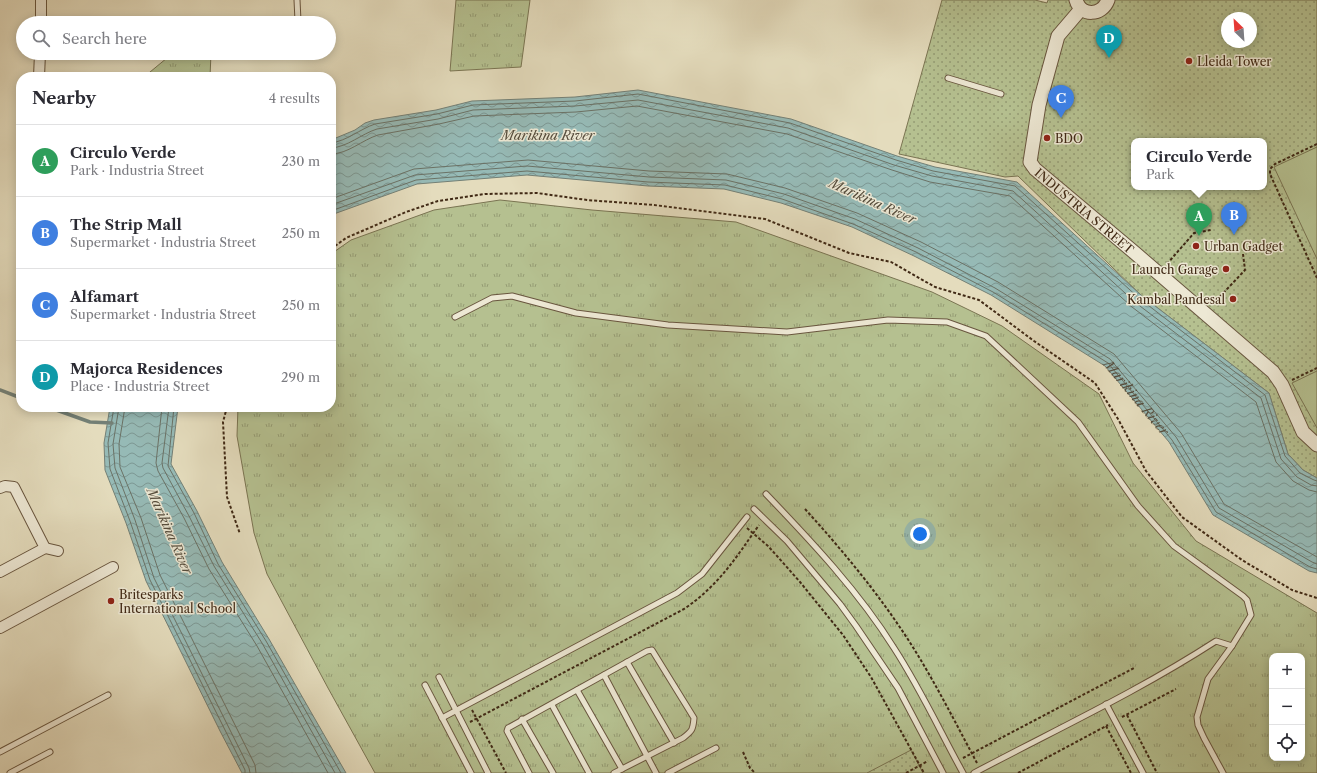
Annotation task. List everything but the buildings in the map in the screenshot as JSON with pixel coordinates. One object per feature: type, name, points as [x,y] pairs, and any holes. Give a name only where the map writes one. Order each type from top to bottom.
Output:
[{"type":"street","points":[[41,0],[41,16]]},
{"type":"street","points":[[1078,4],[1088,12],[1096,12],[1103,8],[1108,0]]},
{"type":"street","name":"INDUSTRIA STREET","points":[[1078,4],[1058,36],[1039,105],[1030,162],[1035,169],[1159,273],[1273,372],[1282,385],[1303,432],[1317,445]]},
{"type":"street","points":[[39,72],[40,60]]},
{"type":"street","points":[[0,488],[4,486],[14,487],[45,548]]},
{"type":"street","points":[[0,572],[45,548],[58,551]]},
{"type":"street","points":[[0,628],[112,567]]},
{"type":"lane","points":[[297,0],[298,16]]},
{"type":"lane","points":[[948,78],[1001,94]]},
{"type":"lane","points":[[455,318],[492,298],[512,296],[576,313],[668,325],[787,332],[888,320],[947,322],[986,336],[1078,422],[1138,506],[1174,546],[1247,600],[1251,615],[1232,646],[1208,679],[1197,717],[1198,725],[1204,738],[1223,773]]},
{"type":"lane","points":[[766,494],[809,539],[866,608],[894,648],[963,773]]},
{"type":"lane","points":[[754,509],[802,557],[856,626],[898,688],[943,773]]},
{"type":"lane","points":[[442,718],[677,594],[702,574],[747,517]]},
{"type":"lane","points":[[974,773],[1106,704],[1196,654],[1216,641],[1232,646]]},
{"type":"lane","points":[[529,773],[507,731],[508,728],[649,650],[652,650],[694,718],[693,728],[690,733],[674,743],[614,773]]},
{"type":"lane","points":[[627,662],[674,743]]},
{"type":"lane","points":[[604,675],[656,773]]},
{"type":"lane","points":[[439,677],[488,773]]},
{"type":"lane","points":[[425,685],[471,773]]},
{"type":"lane","points":[[577,690],[622,769]]},
{"type":"lane","points":[[0,752],[108,695]]},
{"type":"lane","points":[[552,704],[589,773]]},
{"type":"lane","points":[[1106,704],[1143,773]]},
{"type":"lane","points":[[522,719],[553,773]]},
{"type":"lane","points":[[668,773],[716,748]]},
{"type":"lane","points":[[10,773],[50,752]]},
{"type":"path","points":[[1317,144],[1275,164],[1270,169],[1270,174],[1317,278]]},
{"type":"path","points":[[1159,273],[1194,233],[1211,230]]},
{"type":"path","points":[[1205,313],[1245,270],[1244,254]]},
{"type":"path","points":[[1282,385],[1317,368]]},
{"type":"path","points":[[225,412],[223,422],[227,498],[240,534]]},
{"type":"path","points":[[805,509],[851,562],[891,614],[933,682],[981,770]]},
{"type":"path","points":[[464,725],[684,610],[698,600],[719,580],[764,518]]},
{"type":"path","points":[[742,524],[768,546],[843,635],[871,677],[924,773]]},
{"type":"path","points":[[957,761],[1134,668]]},
{"type":"path","points":[[1018,773],[1176,689]]},
{"type":"path","points":[[469,704],[506,773]]},
{"type":"path","points":[[1127,715],[1158,773]]},
{"type":"path","points":[[1106,726],[1131,773]]},
{"type":"path","points":[[743,752],[750,768],[755,773]]},
{"type":"path","points":[[906,773],[935,757]]},
{"type":"green space","points":[[456,0],[530,0],[521,67],[450,71]]},
{"type":"green space","points":[[942,0],[1035,0],[1047,3],[1048,0],[1317,0],[1317,478],[1303,470],[1288,454],[1269,393],[1142,296],[1018,176],[1005,177],[899,154]]},
{"type":"green space","points":[[165,60],[211,60],[210,72],[150,72]]},
{"type":"green space","points":[[1317,147],[1317,259],[1274,167]]},
{"type":"green space","points":[[500,200],[592,210],[736,222],[932,292],[1002,326],[1099,394],[1133,463],[1196,541],[1317,613],[1317,773],[375,773],[267,574],[254,533],[237,436],[238,412],[336,412],[336,250],[351,240],[434,210]]},
{"type":"green space","points":[[1317,371],[1317,428],[1292,383]]},
{"type":"green space","points":[[911,750],[923,773],[867,773]]},
{"type":"water","name":"Marikina River","points":[[638,90],[791,119],[897,156],[935,167],[1017,182],[1142,296],[1269,393],[1288,454],[1303,470],[1317,478],[1317,573],[1309,571],[1213,515],[1169,442],[1105,366],[991,295],[852,227],[781,203],[724,189],[648,186],[527,175],[417,184],[336,213],[336,138],[355,130],[365,123],[374,120],[436,110],[472,101],[575,97]]},
{"type":"water","name":"Marikina River","points":[[109,412],[177,412],[171,464],[197,511],[222,562],[269,639],[346,773],[242,773],[146,581],[126,523],[105,470],[104,443]]},
{"type":"waterway","points":[[0,390],[16,396]]},
{"type":"waterway","points":[[62,412],[90,422],[112,423]]},
{"type":"place","name":"Majorca Residences","points":[[1109,58]]},
{"type":"place","name":"Lleida Tower","points":[[1189,61]]},
{"type":"place","name":"Alfamart","points":[[1061,118]]},
{"type":"place","name":"BDO","points":[[1047,138]]},
{"type":"place","name":"The Strip Mall","points":[[1234,235]]},
{"type":"place","name":"Circulo Verde","points":[[1199,236]]},
{"type":"place","name":"Urban Gadget","points":[[1196,246]]},
{"type":"place","name":"Launch Garage","points":[[1226,269]]},
{"type":"place","name":"Kambal Pandesal","points":[[1233,299]]},
{"type":"place","name":"Britesparks International School","points":[[111,601]]}]
